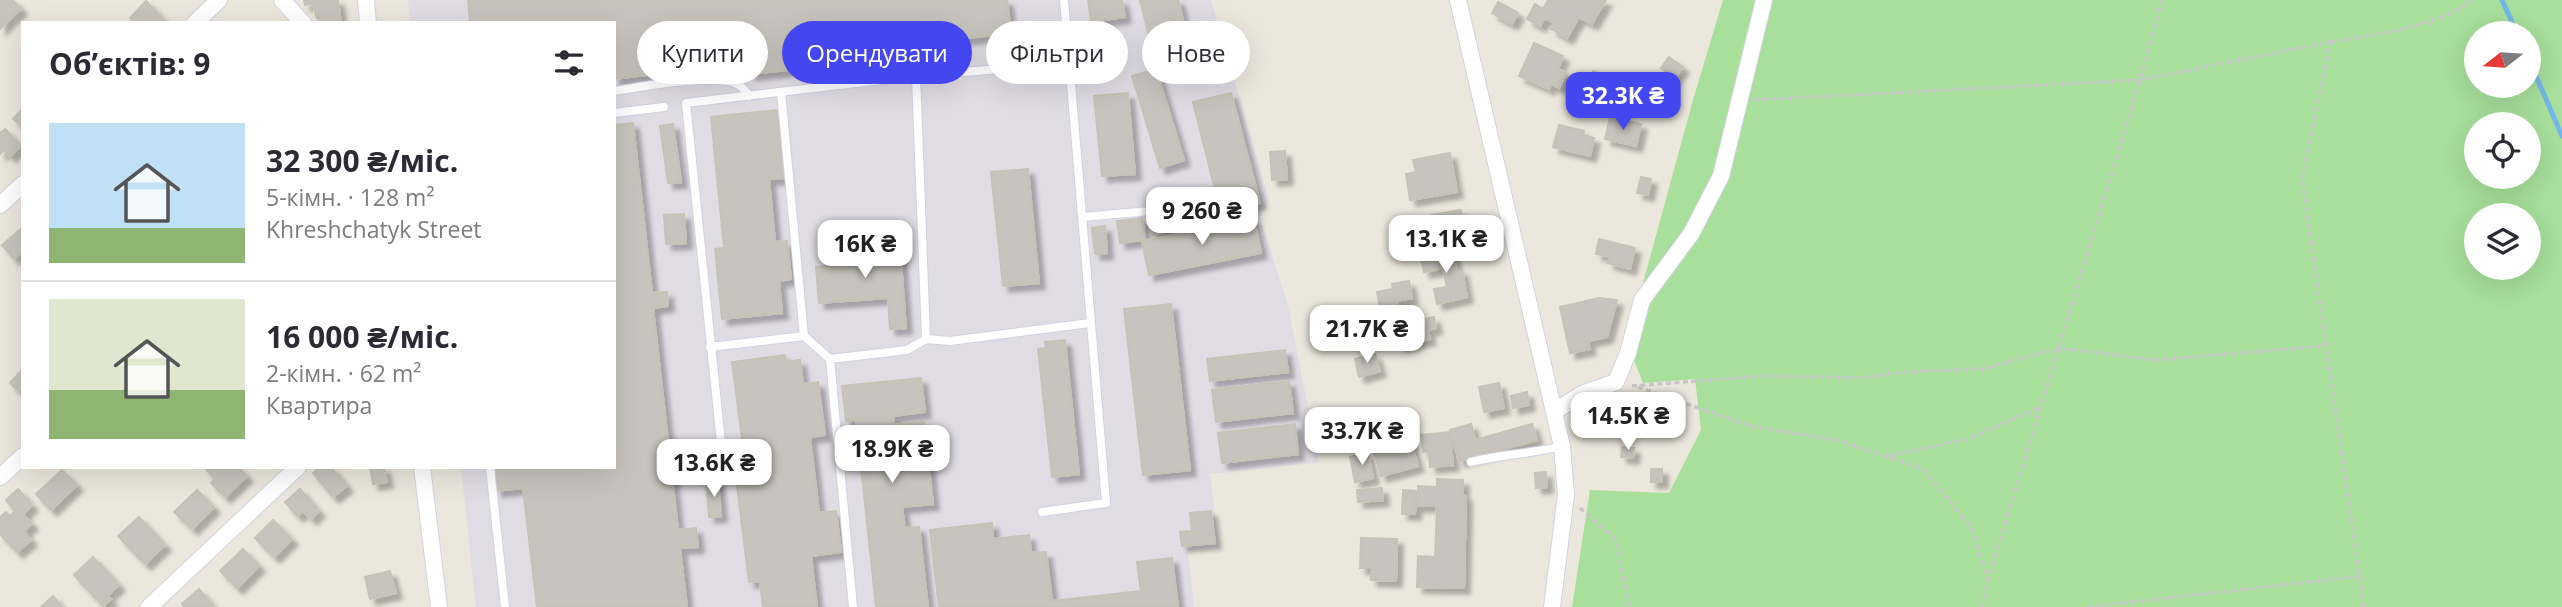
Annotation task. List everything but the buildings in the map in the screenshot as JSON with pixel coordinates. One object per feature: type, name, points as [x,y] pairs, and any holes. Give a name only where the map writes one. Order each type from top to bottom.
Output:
[{"type":"street","points":[[197,21],[219,0]]},
{"type":"street","points":[[282,0],[301,21]]},
{"type":"street","points":[[366,0],[368,21]]},
{"type":"street","points":[[1458,0],[1562,446],[1566,495],[1552,607]]},
{"type":"street","points":[[1555,411],[1584,393],[1616,382],[1628,353],[1642,300],[1691,234],[1721,176],[1764,0]]},
{"type":"street","points":[[0,205],[21,186]]},
{"type":"street","points":[[0,477],[21,458]]},
{"type":"street","points":[[149,607],[296,469]]},
{"type":"street","points":[[422,469],[439,607]]},
{"type":"lane","points":[[1064,0],[1066,21]]},
{"type":"lane","points":[[616,91],[676,83],[726,82],[736,83],[745,89],[749,96]]},
{"type":"lane","points":[[725,481],[686,103],[848,84]]},
{"type":"lane","points":[[916,84],[926,339]]},
{"type":"lane","points":[[1042,512],[1107,503],[1072,84]]},
{"type":"lane","points":[[781,92],[804,336],[830,359],[853,607]]},
{"type":"lane","points":[[616,113],[664,107]]},
{"type":"lane","points":[[1082,217],[1150,211],[1183,199]]},
{"type":"lane","points":[[830,359],[907,350],[926,339],[950,341],[1090,323]]},
{"type":"lane","points":[[710,346],[804,336]]},
{"type":"lane","points":[[1471,461],[1562,446]]},
{"type":"lane","points":[[490,469],[505,607]]},
{"type":"path","points":[[1982,607],[2162,0]]},
{"type":"path","points":[[1738,101],[2140,80],[2395,30],[2460,10],[2471,0]]},
{"type":"path","points":[[2330,42],[2302,179],[2364,607]]},
{"type":"path","points":[[1637,387],[1762,376],[1861,378],[1902,372],[1983,369],[2059,348],[2155,360],[2325,346]]},
{"type":"path","points":[[1616,382],[1750,426],[1841,441],[1923,469],[1971,527],[1988,580]]},
{"type":"path","points":[[1886,456],[1968,439],[2041,406]]},
{"type":"path","points":[[1566,495],[1616,540],[1629,607]]},
{"type":"path","points":[[2088,607],[2361,576]]},
{"type":"shaded area","points":[[408,0],[1211,0],[1217,21],[1142,21],[1142,84],[1235,84],[1269,201],[1260,217],[1288,306],[1319,462],[1210,474],[1219,547],[1188,551],[1194,607],[476,607],[461,469],[616,469],[616,21],[410,21]]},
{"type":"green space","points":[[1723,0],[2562,0],[2562,607],[1572,607],[1590,490],[1669,493],[1701,430],[1695,379],[1643,383],[1627,342]]},
{"type":"waterway","points":[[2502,0],[2512,21]]},
{"type":"waterway","points":[[2541,88],[2562,136]]}]
